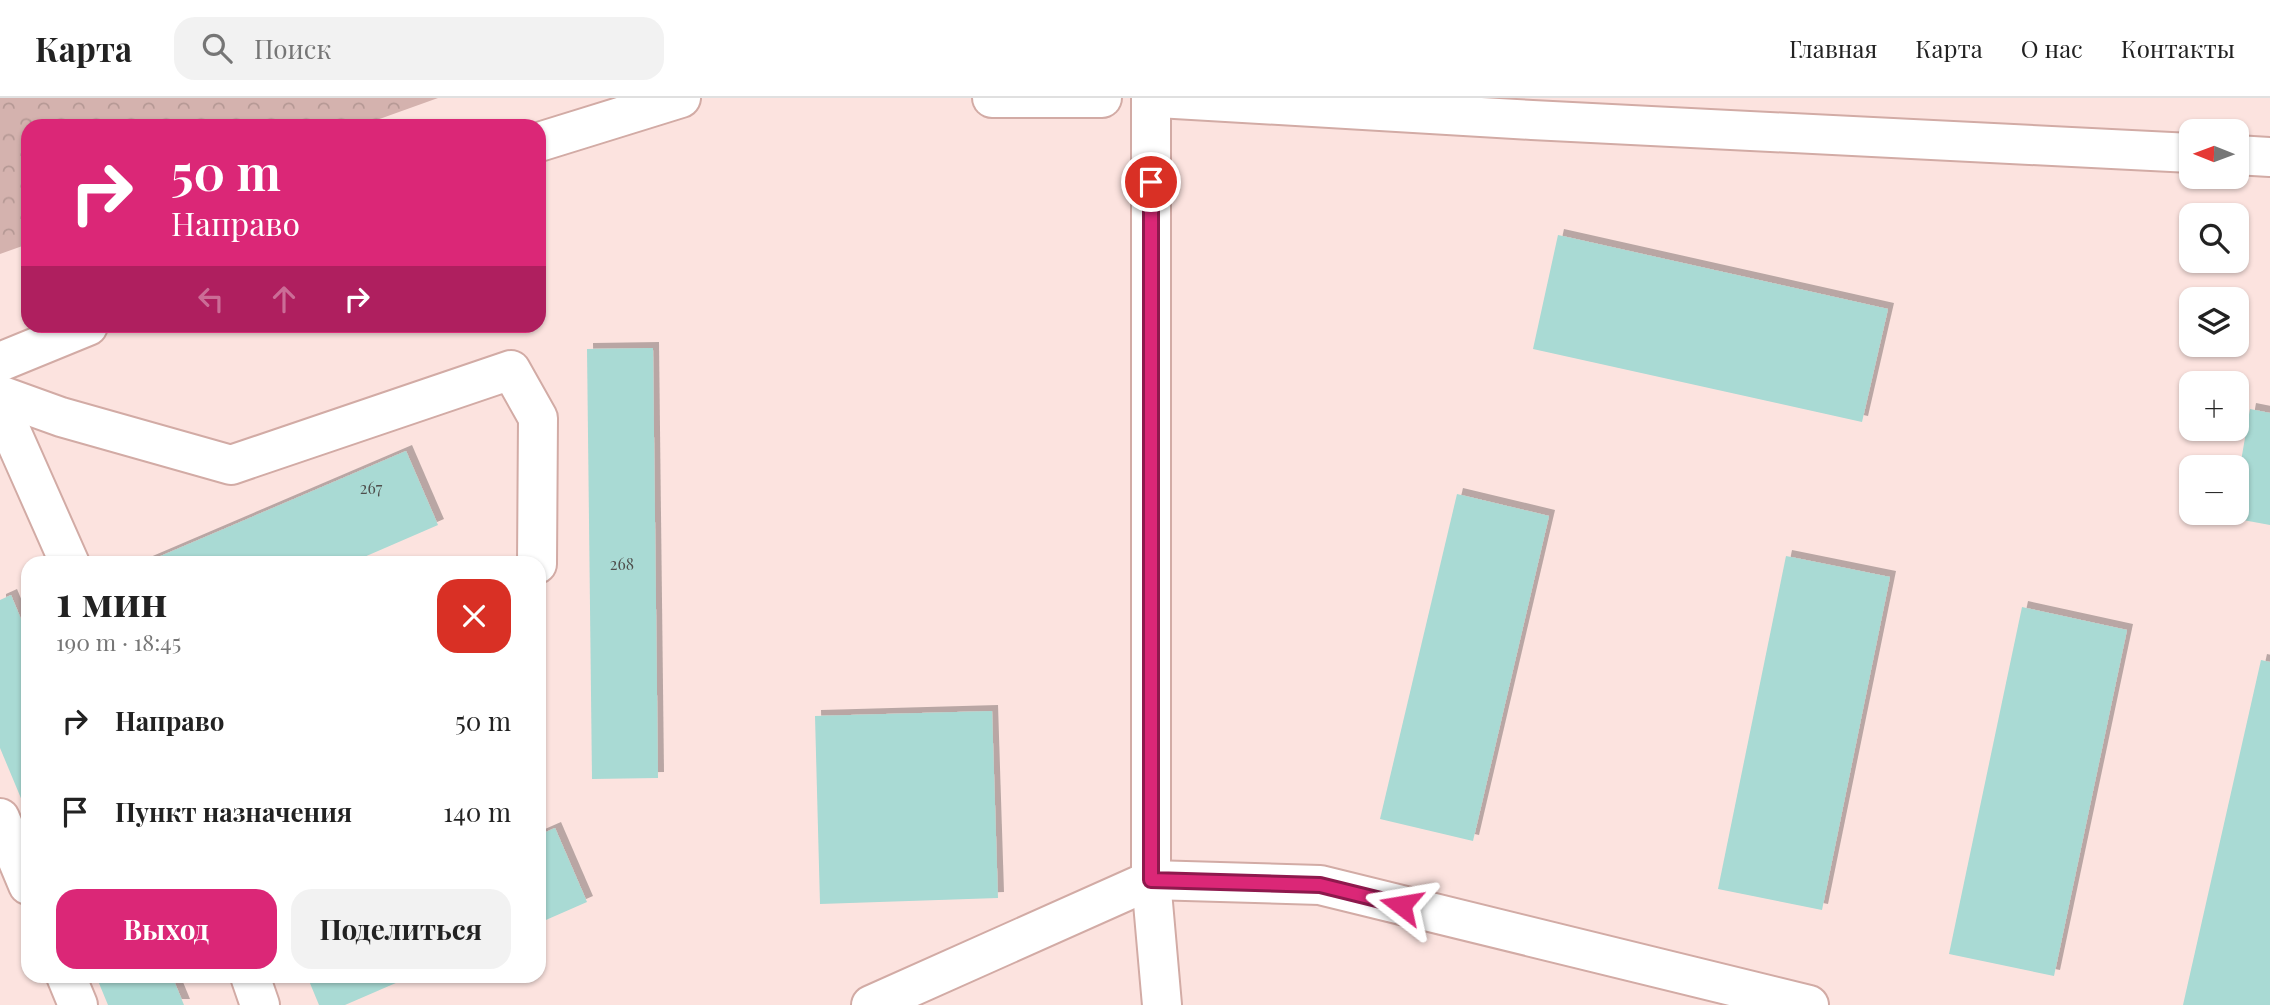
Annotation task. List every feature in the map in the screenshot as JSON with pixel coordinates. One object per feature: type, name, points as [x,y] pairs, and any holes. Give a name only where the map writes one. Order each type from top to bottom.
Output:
[{"type":"street","points":[[546,140],[681,98]]},
{"type":"street","points":[[992,98],[1102,98]]},
{"type":"street","points":[[1151,98],[1151,880],[1162,1005]]},
{"type":"street","points":[[1158,98],[2179,152]]},
{"type":"street","points":[[2249,156],[2270,157]]},
{"type":"street","points":[[0,362],[71,333]]},
{"type":"street","points":[[0,395],[61,417],[231,465],[511,370],[538,418],[537,556]]},
{"type":"street","points":[[0,406],[66,556]]},
{"type":"street","points":[[0,818],[21,868]]},
{"type":"street","points":[[871,1005],[1151,880],[1320,885],[1809,1005]]},
{"type":"street","points":[[69,983],[78,1005]]},
{"type":"street","points":[[252,983],[260,1005]]},
{"type":"green space","points":[[0,98],[438,98],[380,119],[21,119],[21,246],[0,254]]},
{"type":"building","points":[[1558,235],[1888,309],[1862,422],[1533,349]]},
{"type":"building","points":[[653,348],[658,778],[592,779],[587,349]]},
{"type":"building","points":[[2250,409],[2270,413],[2270,525],[2249,521],[2249,455],[2242,455],[2244,441],[2249,441]]},
{"type":"building","points":[[406,451],[438,525],[366,556],[161,556]]},
{"type":"building","points":[[1457,494],[1549,516],[1473,841],[1380,819]]},
{"type":"building","points":[[1786,556],[1890,577],[1822,910],[1718,889]]},
{"type":"building","points":[[11,595],[21,619],[21,798],[0,748],[0,600]]},
{"type":"building","points":[[2022,607],[2127,630],[2054,976],[1949,954]]},
{"type":"building","points":[[2261,660],[2270,662],[2270,1005],[2183,1005]]},
{"type":"building","points":[[992,711],[998,898],[820,904],[815,716]]},
{"type":"building","points":[[555,828],[587,902],[546,920],[546,832]]},
{"type":"building","points":[[99,983],[175,983],[184,1005],[108,1005]]},
{"type":"building","points":[[310,983],[396,983],[345,1005],[319,1005]]},
{"type":"route","points":[[1151,182],[1151,880],[1320,885],[1401,905]]}]
